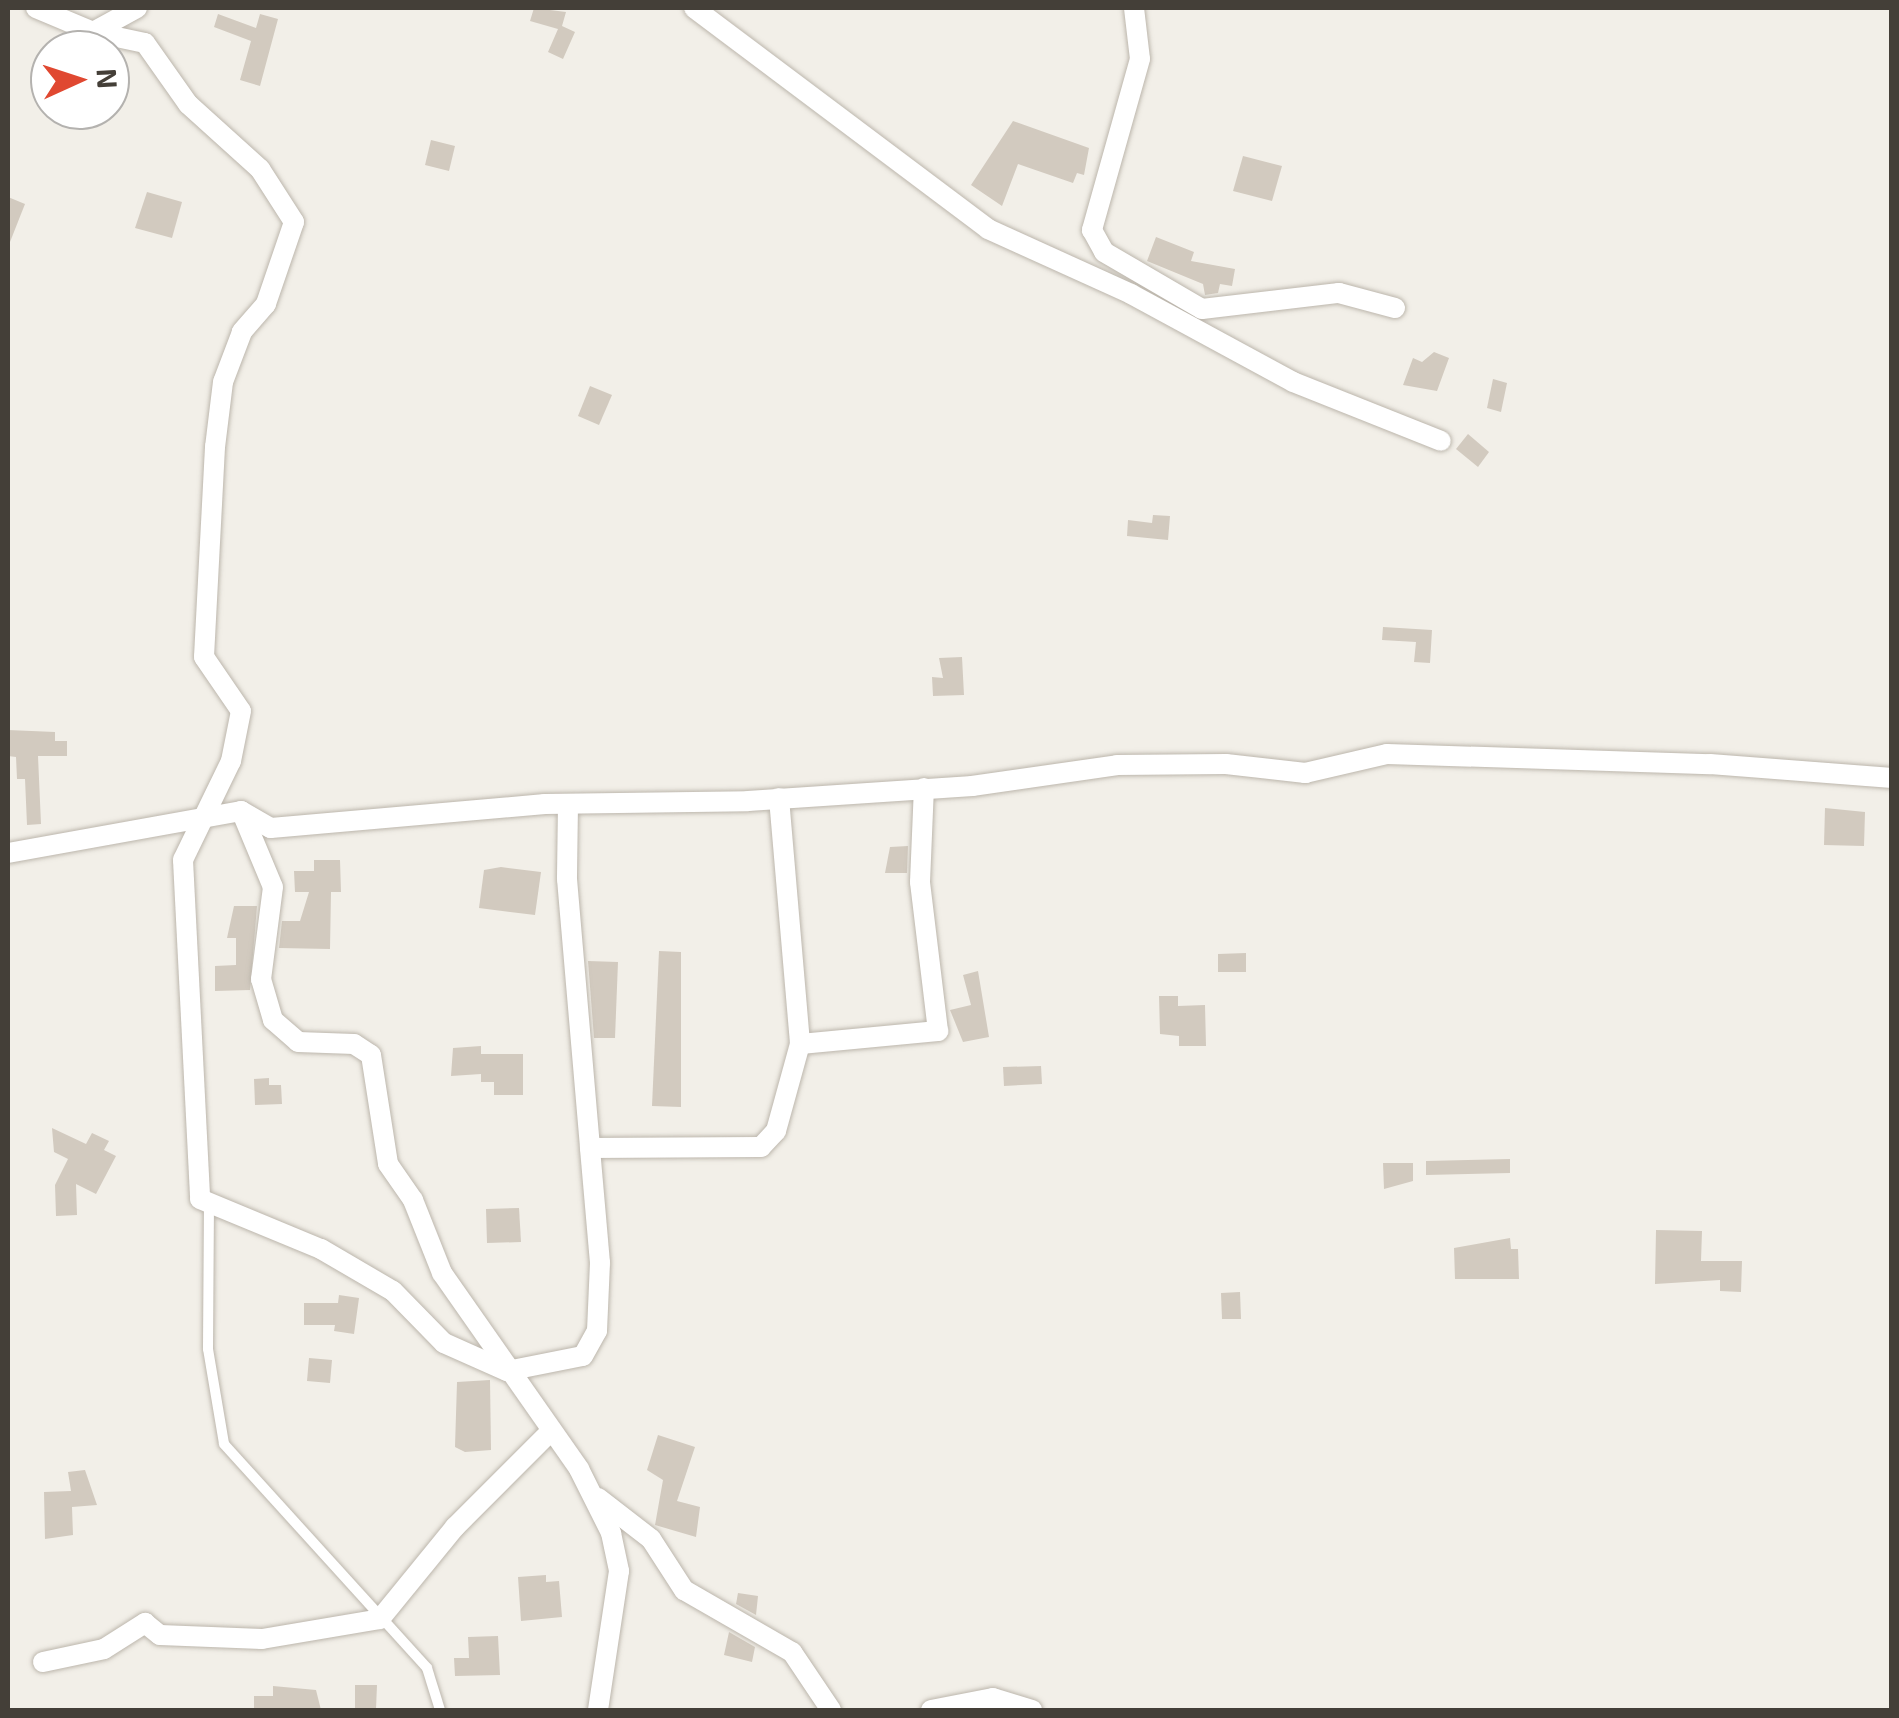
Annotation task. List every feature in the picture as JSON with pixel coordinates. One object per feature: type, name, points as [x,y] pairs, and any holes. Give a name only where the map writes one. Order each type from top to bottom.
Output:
[{"type":"street","points":[[36,8],[88,30]]},
{"type":"street","points":[[97,30],[137,8]]},
{"type":"street","points":[[694,8],[988,229],[1132,294],[1293,382],[1441,441]]},
{"type":"street","points":[[1134,8],[1140,58],[1092,230],[1104,252],[1202,309],[1339,293],[1395,308]]},
{"type":"street","points":[[130,43],[153,50],[188,104],[260,168],[294,222],[266,304],[242,332],[223,382],[204,656],[241,711],[231,761],[184,860],[200,1199],[320,1249],[393,1291],[444,1343],[507,1371],[583,1356],[597,1331],[600,1263],[567,879],[568,804]]},
{"type":"street","points":[[8,854],[241,811],[271,828],[568,804],[780,798],[924,788],[1116,765],[1226,764],[1305,773],[1386,754],[1728,765],[1892,778]]},
{"type":"street","points":[[800,1044],[938,1031],[920,882],[924,788]]},
{"type":"street","points":[[590,1148],[762,1147],[776,1132],[800,1044],[780,798]]},
{"type":"street","points":[[241,811],[274,887],[261,979],[273,1020],[298,1042],[354,1044],[371,1055],[392,1174],[414,1200],[454,1298],[592,1494],[619,1571],[598,1710]]},
{"type":"street","points":[[43,1662],[104,1649],[145,1623],[160,1634],[262,1639],[380,1619],[455,1527],[551,1431]]},
{"type":"street","points":[[592,1494],[651,1539],[684,1590],[792,1652],[830,1710]]},
{"type":"street","points":[[932,1710],[993,1698],[1032,1710]]},
{"type":"lane","points":[[208,1202],[208,1349],[224,1444],[427,1668],[440,1710]]},
{"type":"building","points":[[534,8],[566,12],[562,26],[575,32],[563,59],[548,52],[558,29],[530,21]]},
{"type":"building","points":[[218,14],[256,28],[260,14],[278,19],[260,86],[240,80],[251,41],[214,27]]},
{"type":"building","points":[[1013,121],[1089,148],[1084,175],[1077,173],[1073,183],[1018,164],[1002,206],[971,185]]},
{"type":"building","points":[[431,140],[455,146],[449,171],[425,165]]},
{"type":"building","points":[[1243,156],[1282,166],[1272,201],[1233,191]]},
{"type":"building","points":[[147,192],[182,202],[172,238],[135,228]]},
{"type":"building","points":[[8,197],[25,204],[8,247]]},
{"type":"building","points":[[1156,237],[1194,252],[1191,261],[1235,269],[1232,286],[1220,284],[1218,293],[1205,295],[1203,284],[1147,261]]},
{"type":"building","points":[[1434,352],[1449,358],[1437,391],[1403,385],[1413,358],[1422,362]]},
{"type":"building","points":[[1493,379],[1507,383],[1501,412],[1487,408]]},
{"type":"building","points":[[590,386],[612,395],[599,425],[578,416]]},
{"type":"building","points":[[1468,434],[1489,452],[1478,467],[1456,449]]},
{"type":"building","points":[[1153,515],[1170,516],[1168,540],[1127,536],[1128,520],[1152,523]]},
{"type":"building","points":[[1383,627],[1432,630],[1430,663],[1414,662],[1416,642],[1382,640]]},
{"type":"building","points":[[962,657],[964,695],[933,696],[932,677],[943,678],[939,658]]},
{"type":"building","points":[[8,730],[55,732],[55,741],[67,741],[67,756],[38,756],[41,824],[27,825],[25,779],[17,779],[16,757],[8,756]]},
{"type":"building","points":[[1825,808],[1865,812],[1864,846],[1824,845]]},
{"type":"building","points":[[908,846],[907,873],[885,873],[890,847]]},
{"type":"building","points":[[314,860],[340,860],[341,892],[331,892],[330,949],[279,948],[282,921],[300,921],[309,892],[295,892],[294,871],[314,871]]},
{"type":"building","points":[[501,867],[541,872],[535,915],[479,908],[484,870]]},
{"type":"building","points":[[234,906],[257,906],[250,990],[215,991],[215,966],[236,965],[236,938],[227,938]]},
{"type":"building","points":[[659,951],[681,952],[681,1107],[652,1106]]},
{"type":"building","points":[[1246,953],[1246,972],[1218,972],[1218,954]]},
{"type":"building","points":[[588,961],[618,962],[615,1038],[594,1038]]},
{"type":"building","points":[[978,971],[989,1037],[963,1042],[950,1010],[971,1005],[963,975]]},
{"type":"building","points":[[1159,996],[1178,996],[1178,1006],[1205,1005],[1206,1046],[1179,1046],[1179,1036],[1160,1034]]},
{"type":"building","points":[[481,1046],[481,1054],[523,1054],[523,1095],[494,1095],[494,1082],[481,1082],[481,1074],[451,1076],[453,1048]]},
{"type":"building","points":[[1041,1066],[1042,1084],[1004,1086],[1003,1067]]},
{"type":"building","points":[[269,1078],[269,1085],[281,1085],[282,1104],[255,1105],[254,1079]]},
{"type":"building","points":[[52,1128],[86,1144],[92,1133],[109,1141],[104,1150],[116,1156],[96,1194],[76,1184],[77,1215],[56,1216],[55,1185],[68,1159],[54,1152]]},
{"type":"building","points":[[1510,1159],[1510,1173],[1426,1175],[1426,1161]]},
{"type":"building","points":[[1383,1163],[1413,1163],[1413,1181],[1384,1189]]},
{"type":"building","points":[[519,1208],[521,1242],[487,1243],[486,1209]]},
{"type":"building","points":[[1656,1230],[1702,1231],[1701,1261],[1742,1261],[1741,1292],[1720,1291],[1720,1280],[1655,1284]]},
{"type":"building","points":[[1510,1238],[1511,1249],[1518,1249],[1519,1279],[1455,1279],[1454,1248]]},
{"type":"building","points":[[1240,1292],[1241,1319],[1222,1319],[1221,1293]]},
{"type":"building","points":[[339,1295],[359,1298],[354,1334],[334,1331],[335,1325],[304,1325],[304,1303],[338,1303]]},
{"type":"building","points":[[309,1358],[332,1360],[330,1383],[307,1381]]},
{"type":"building","points":[[490,1380],[491,1450],[465,1452],[455,1447],[457,1382]]},
{"type":"building","points":[[658,1435],[695,1447],[677,1501],[700,1507],[696,1537],[655,1525],[663,1480],[647,1470]]},
{"type":"building","points":[[85,1470],[97,1505],[72,1507],[73,1535],[45,1539],[44,1492],[71,1491],[68,1472]]},
{"type":"building","points":[[546,1575],[546,1582],[559,1581],[562,1617],[521,1621],[518,1577]]},
{"type":"building","points":[[738,1593],[758,1596],[756,1615],[736,1604]]},
{"type":"building","points":[[729,1632],[755,1647],[752,1662],[724,1655]]},
{"type":"building","points":[[498,1636],[500,1675],[455,1676],[454,1658],[469,1658],[468,1637]]},
{"type":"building","points":[[355,1685],[377,1685],[376,1709],[355,1708]]},
{"type":"building","points":[[273,1686],[316,1690],[321,1710],[254,1710],[254,1696],[273,1696]]}]
